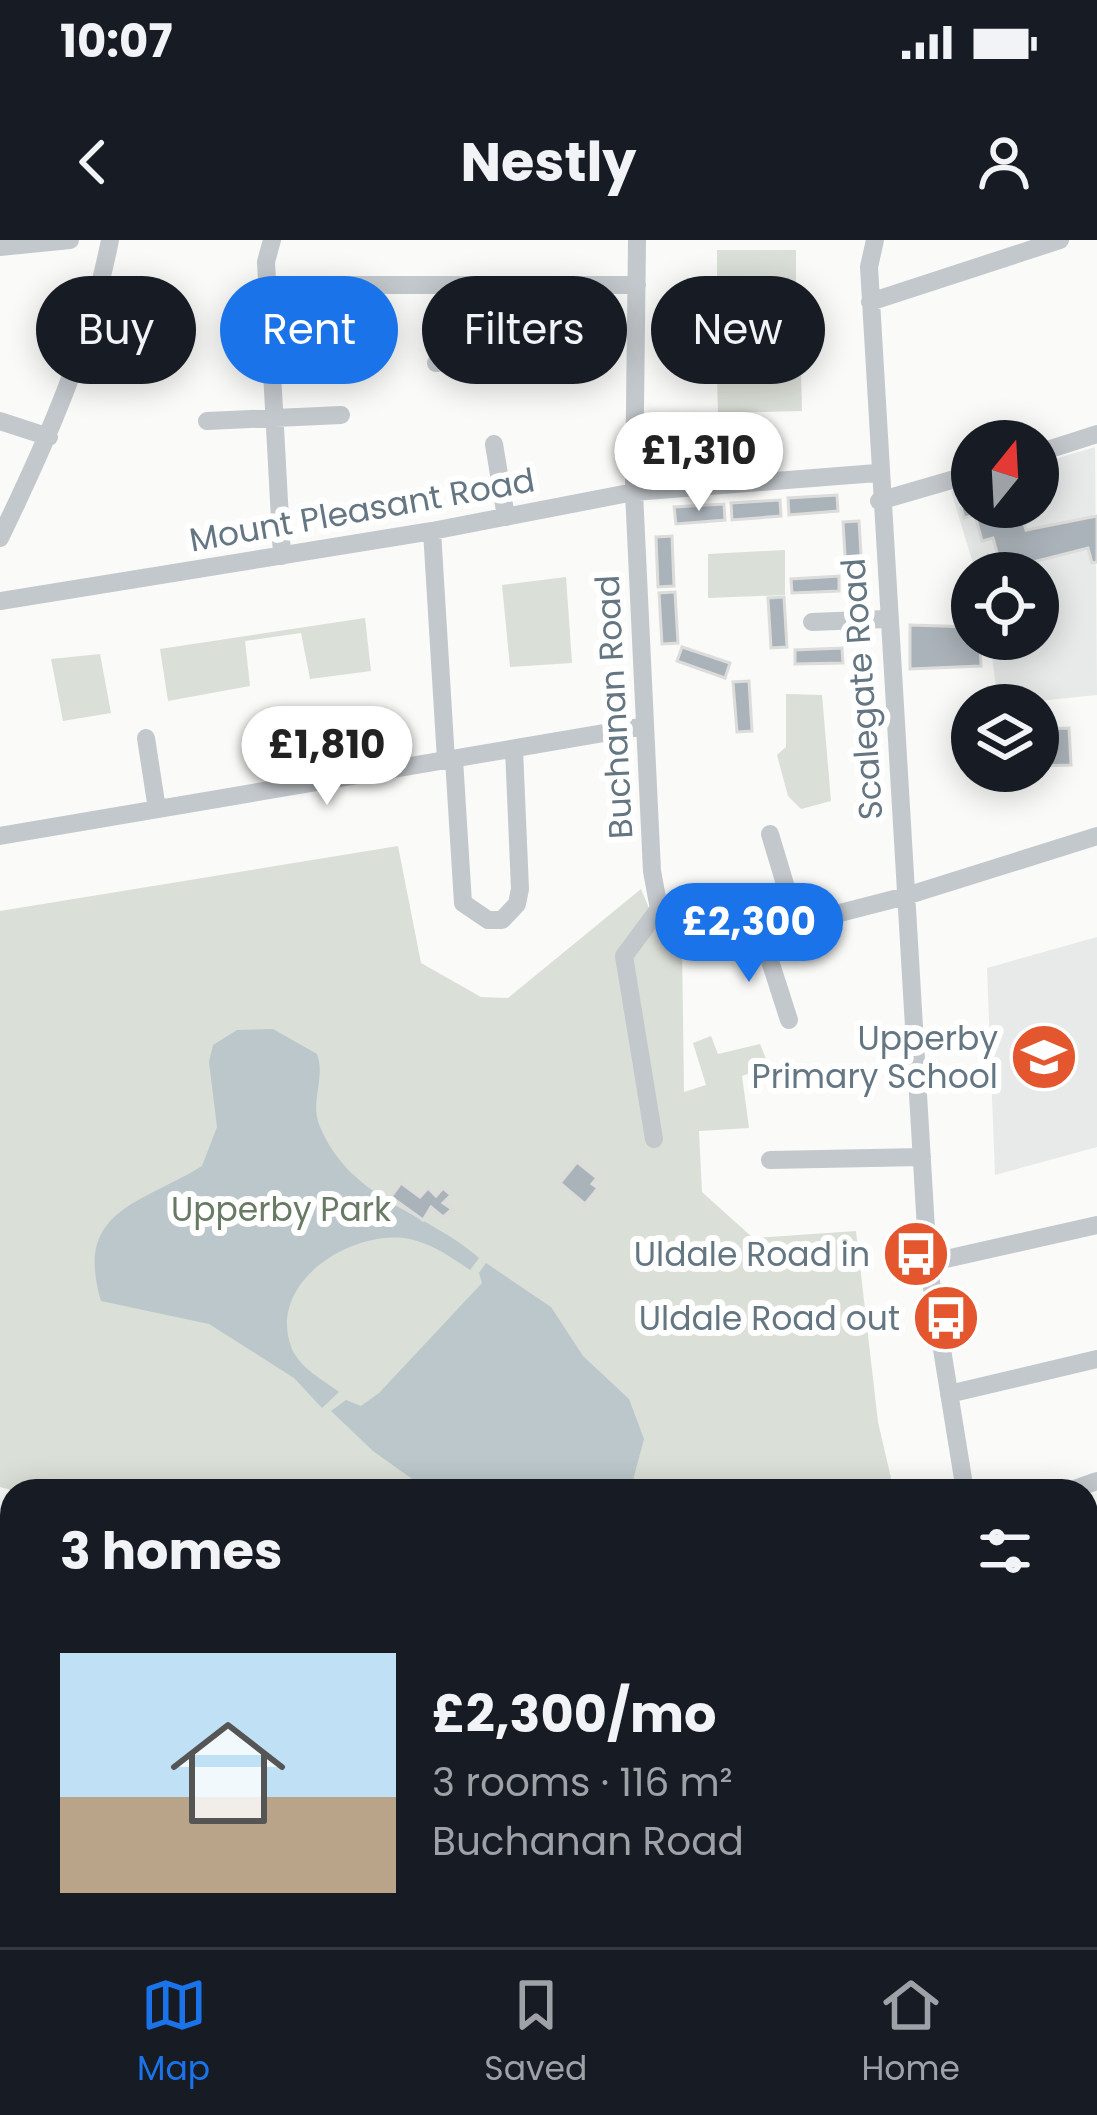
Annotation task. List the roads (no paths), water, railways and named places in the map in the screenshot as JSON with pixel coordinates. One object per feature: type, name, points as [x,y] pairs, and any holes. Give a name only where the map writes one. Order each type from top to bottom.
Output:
[{"type":"street","points":[[0,247],[70,240]]},
{"type":"street","points":[[0,538],[49,437],[94,318],[110,240]]},
{"type":"street","points":[[268,276],[272,240]]},
{"type":"street","name":"Buchanan Road","points":[[638,240],[634,492],[652,871],[659,909]]},
{"type":"street","name":"Scalegate Road","points":[[875,240],[871,302],[879,502],[928,1263],[963,1479]]},
{"type":"street","points":[[871,302],[1060,240]]},
{"type":"street","points":[[627,285],[637,285]]},
{"type":"street","points":[[272,384],[282,556]]},
{"type":"street","points":[[207,421],[341,415]]},
{"type":"street","points":[[0,422],[49,437]]},
{"type":"street","points":[[1059,446],[1097,434]]},
{"type":"street","points":[[494,445],[506,517]]},
{"type":"street","name":"Mount Pleasant Road","points":[[0,601],[432,532],[634,492],[878,473]]},
{"type":"street","points":[[879,502],[951,480]]},
{"type":"street","points":[[432,532],[463,903],[488,920],[502,920],[517,904],[520,889],[514,749]]},
{"type":"street","points":[[812,622],[886,619]]},
{"type":"street","points":[[292,718],[303,784]]},
{"type":"street","points":[[0,836],[645,726]]},
{"type":"street","points":[[146,738],[157,809]]},
{"type":"street","points":[[770,834],[797,924]]},
{"type":"street","points":[[654,1139],[624,956],[659,909],[682,925],[727,942],[906,896],[1097,836]]},
{"type":"street","points":[[761,934],[789,1020]]},
{"type":"street","points":[[770,1160],[922,1157]]},
{"type":"street","points":[[928,1263],[1097,1225]]},
{"type":"street","points":[[949,1394],[1097,1359]]},
{"type":"place","name":"Upperby Primary School","points":[[1044,1057]]},
{"type":"place","name":"Uldale Road in","points":[[916,1254]]},
{"type":"place","name":"Uldale Road out","points":[[946,1318]]},
{"type":"park label","name":"Upperby Park","points":[[281,1209]]}]
